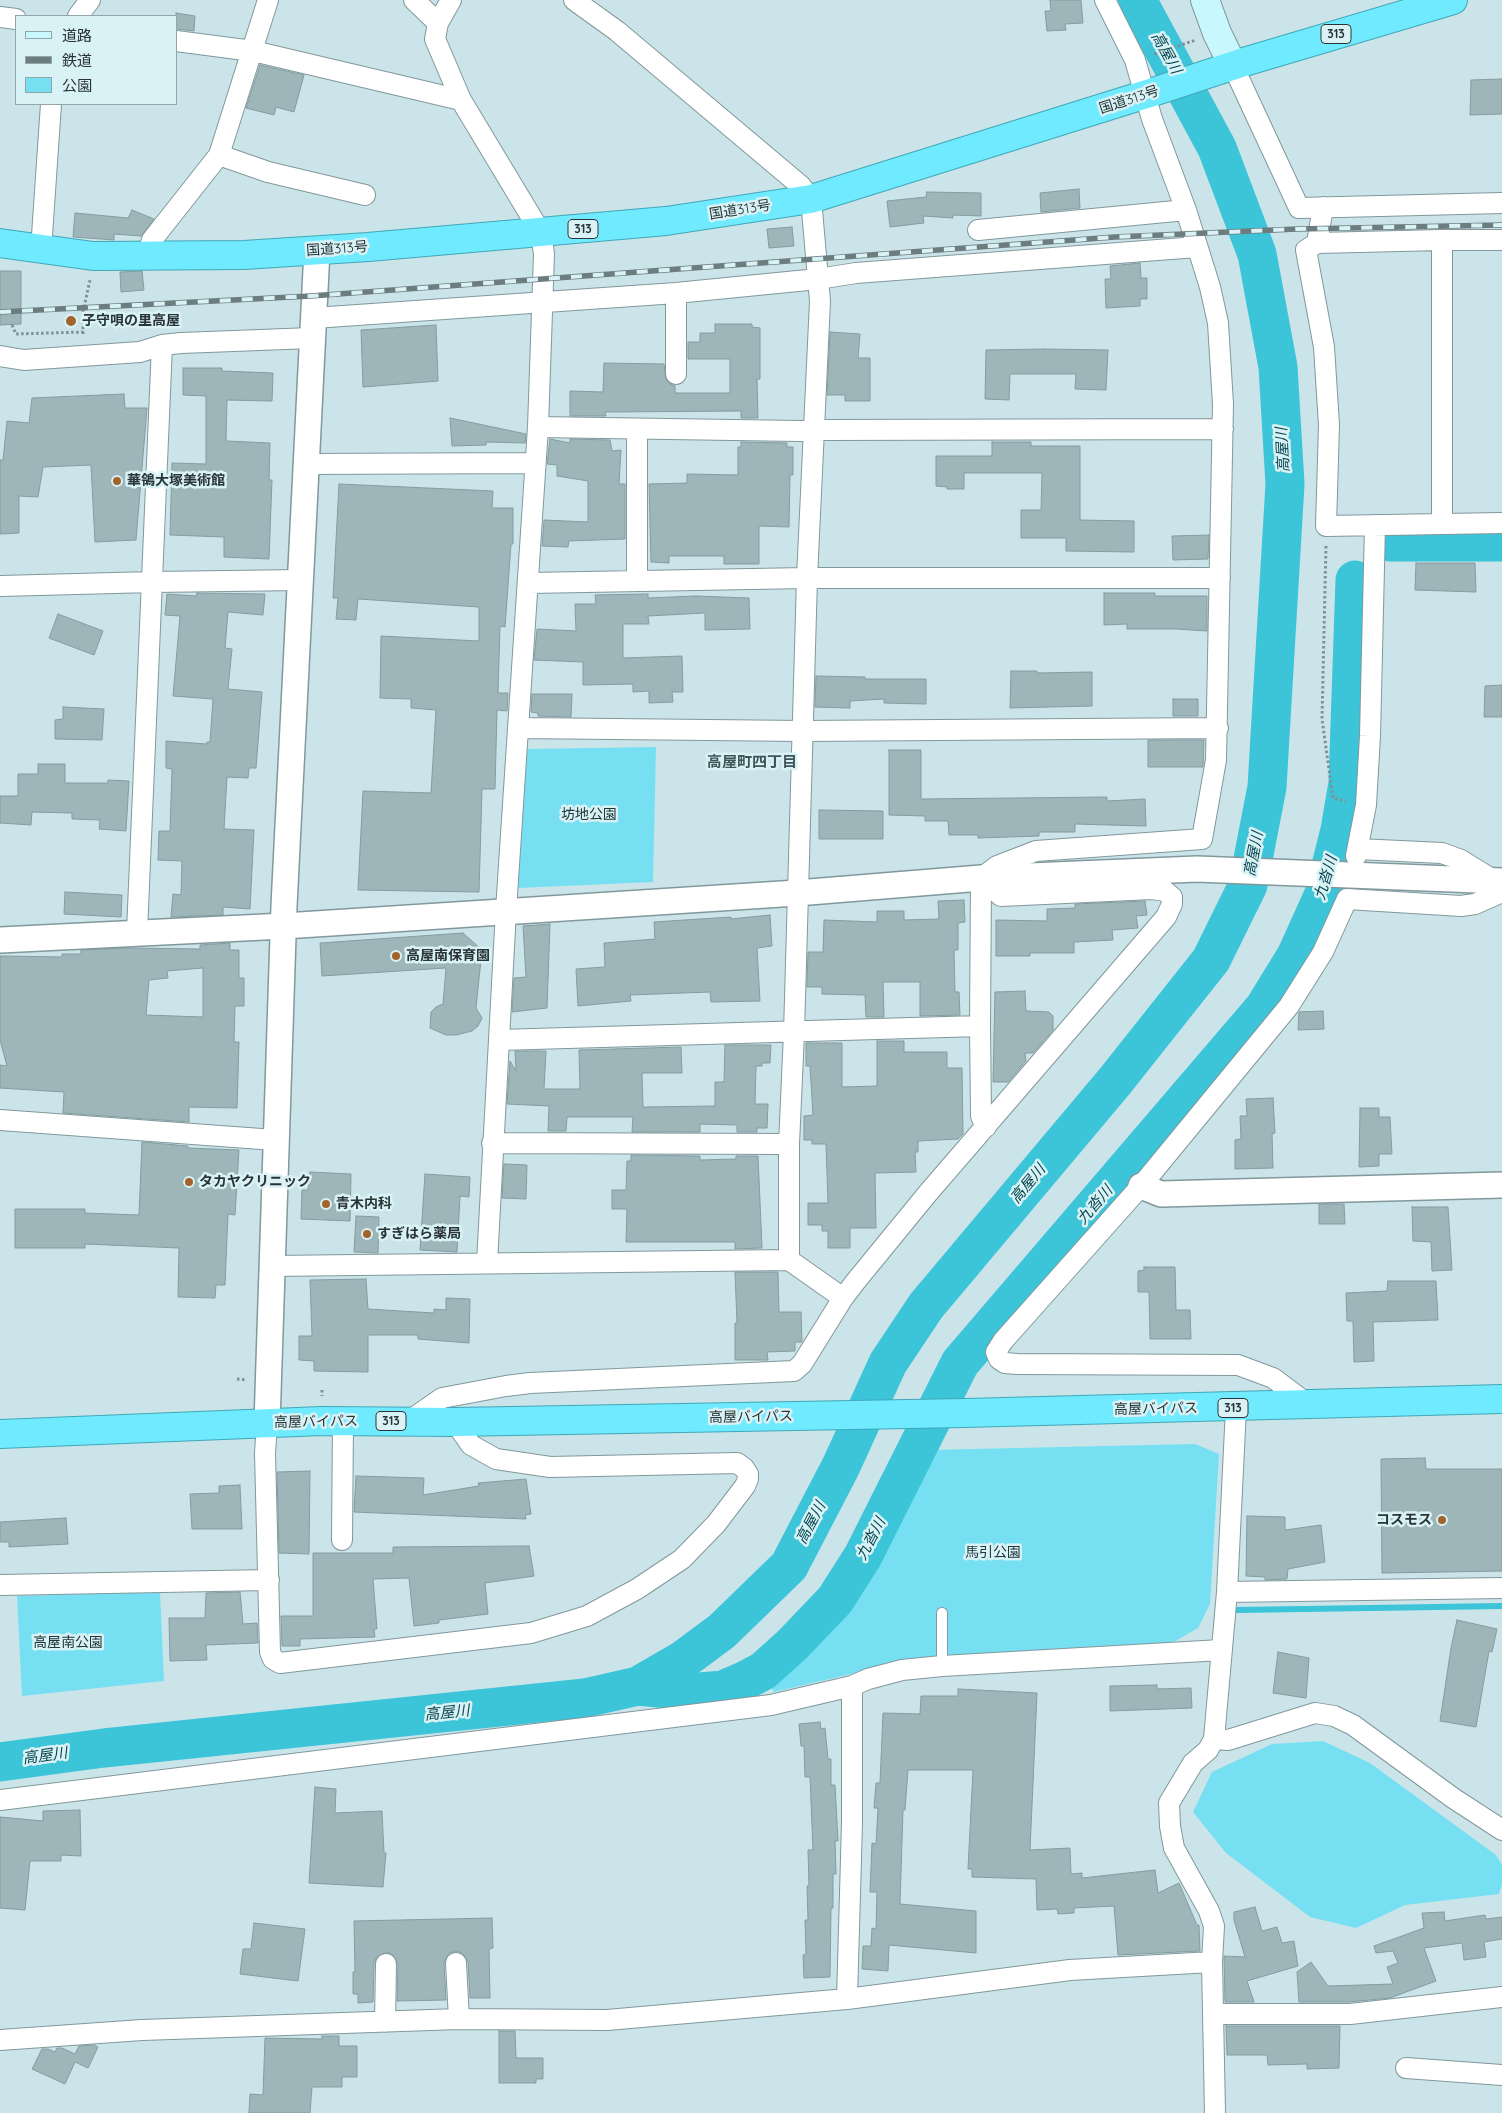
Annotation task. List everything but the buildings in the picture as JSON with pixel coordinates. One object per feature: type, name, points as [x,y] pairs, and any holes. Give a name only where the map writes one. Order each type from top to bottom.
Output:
[{"type":"highway","name":"国道313号","points":[[0,243],[93,256],[244,255],[541,233],[666,221],[811,200],[1226,68],[1453,0]]},
{"type":"highway","name":"高屋バイパス","points":[[0,1434],[267,1422],[455,1422],[1236,1408],[1502,1399]]},
{"type":"main road","points":[[1205,0],[1217,33],[1226,68]]},
{"type":"street","points":[[79,15],[90,0]]},
{"type":"street","points":[[147,256],[152,240],[219,155],[268,0]]},
{"type":"street","points":[[414,0],[438,22]]},
{"type":"street","points":[[451,0],[438,22],[436,39],[461,100],[541,233],[544,254],[538,427],[506,910],[486,1263]]},
{"type":"street","points":[[574,0],[617,31],[647,56],[801,186],[811,200],[820,302],[802,731],[794,1033],[789,1144],[789,1260]]},
{"type":"street","points":[[981,878],[997,866],[1036,851],[1202,839],[1216,760],[1222,429],[1218,323],[1210,287],[1186,210],[1152,119],[1148,94],[1135,60],[1105,0]]},
{"type":"street","points":[[0,17],[15,19]]},
{"type":"street","points":[[178,41],[252,51],[461,100]]},
{"type":"street","points":[[1226,68],[1299,208],[1502,203]]},
{"type":"street","points":[[41,250],[51,105]]},
{"type":"street","points":[[219,155],[268,172],[364,195]]},
{"type":"street","points":[[1317,243],[1323,207]]},
{"type":"street","points":[[978,230],[1186,210]]},
{"type":"street","points":[[1442,240],[1442,523]]},
{"type":"street","points":[[1502,240],[1317,243],[1306,250],[1324,347],[1329,425],[1326,526],[1502,523]]},
{"type":"street","points":[[0,356],[24,360],[140,352],[162,346],[292,337],[313,328],[543,302],[676,293],[818,279],[856,273],[1197,248]]},
{"type":"street","points":[[317,250],[284,926],[265,1453],[270,1652],[273,1659],[280,1663],[531,1634],[587,1616],[637,1589],[682,1559],[716,1524],[745,1486],[748,1479],[748,1474],[744,1468],[737,1463],[550,1467],[496,1459],[471,1445],[455,1422]]},
{"type":"street","points":[[676,293],[676,374]]},
{"type":"street","points":[[137,932],[162,346]]},
{"type":"street","points":[[538,427],[815,430],[1222,429]]},
{"type":"street","points":[[637,581],[638,429]]},
{"type":"street","points":[[306,464],[535,463]]},
{"type":"street","points":[[1309,1405],[1273,1378],[1238,1365],[1017,1364],[1005,1363],[999,1359],[996,1352],[1141,1186],[1289,1006],[1323,952],[1351,873],[1366,805],[1370,736],[1375,525]]},
{"type":"street","points":[[528,583],[807,578],[1220,578]]},
{"type":"street","points":[[0,586],[301,580]]},
{"type":"street","points":[[519,728],[802,731],[1218,728]]},
{"type":"street","points":[[0,940],[284,926],[506,910],[797,893],[981,878],[1197,869],[1351,873],[1500,885]]},
{"type":"street","points":[[981,878],[981,1116],[986,1127]]},
{"type":"street","points":[[409,1421],[442,1398],[506,1386],[794,1371],[802,1364],[843,1298],[928,1193],[1166,917],[1172,904],[1172,896],[1165,891],[1152,890],[1001,896],[981,878]]},
{"type":"street","points":[[499,1040],[794,1033],[980,1026]]},
{"type":"street","points":[[0,1120],[276,1140]]},
{"type":"street","points":[[492,1143],[789,1144]]},
{"type":"street","points":[[1141,1186],[1161,1194],[1502,1185]]},
{"type":"street","points":[[272,1266],[789,1260],[843,1298]]},
{"type":"street","points":[[1215,2113],[1212,1962],[1214,1926],[1209,1911],[1174,1848],[1170,1826],[1170,1803],[1193,1763],[1208,1750],[1214,1739],[1227,1592],[1236,1408]]},
{"type":"street","points":[[342,1540],[343,1421]]},
{"type":"street","points":[[0,1584],[269,1580]]},
{"type":"street","points":[[1227,1592],[1502,1588]]},
{"type":"street","points":[[0,1800],[771,1705],[852,1686],[868,1679],[902,1670],[1222,1650]]},
{"type":"street","points":[[847,1999],[852,1823],[852,1686]]},
{"type":"street","points":[[1214,1739],[1228,1740],[1315,1713],[1334,1716],[1353,1726],[1453,1798],[1502,1830]]},
{"type":"street","points":[[0,2040],[142,2030],[459,2019],[607,2020],[847,1999],[1070,1970],[1212,1962]]},
{"type":"street","points":[[456,1963],[459,2019]]},
{"type":"street","points":[[385,2022],[386,1964]]},
{"type":"street","points":[[1213,2014],[1350,2014],[1502,1996]]},
{"type":"street","points":[[1406,2068],[1502,2075]]},
{"type":"lane","points":[[942,1613],[942,1666]]},
{"type":"path","points":[[1149,56],[1201,39]]},
{"type":"path","points":[[83,312],[91,276]]},
{"type":"path","points":[[83,322],[83,337]]},
{"type":"path","points":[[12,325],[16,334],[83,332]]},
{"type":"path","points":[[1326,526],[1322,719],[1333,798],[1338,799]]},
{"type":"path","points":[[238,1379],[246,1380]]},
{"type":"path","points":[[322,1390],[322,1396]]},
{"type":"green space","name":"坊地公園","points":[[656,747],[653,882],[518,888],[527,749]]},
{"type":"green space","name":"馬引公園","points":[[1195,1444],[1219,1454],[1210,1604],[1198,1628],[1165,1647],[907,1663],[774,1692],[765,1677],[805,1651],[854,1595],[928,1450]]},
{"type":"green space","name":"高屋南公園","points":[[160,1592],[164,1681],[22,1696],[17,1596]]},
{"type":"green space","points":[[1323,1741],[1370,1763],[1496,1855],[1502,1865],[1502,1884],[1499,1894],[1405,1905],[1356,1928],[1310,1917],[1226,1853],[1193,1812],[1212,1772],[1272,1744]]},
{"type":"waterway","name":"高屋川","points":[[0,1762],[104,1748],[585,1698],[638,1686],[683,1660],[722,1631],[789,1566],[841,1466],[888,1363],[926,1306],[1115,1081],[1211,960],[1248,885],[1267,787],[1285,484],[1278,367],[1257,254],[1217,148],[1137,0]]},
{"type":"waterway","name":"九沓川","points":[[1390,542],[1502,542]]},
{"type":"waterway","name":"九沓川","points":[[638,1686],[700,1692],[723,1690],[744,1681],[763,1671],[792,1645],[835,1600],[863,1556],[960,1363],[1264,1008],[1296,956],[1324,894],[1340,830],[1348,783],[1355,580]]},
{"type":"waterway","points":[[1237,1610],[1502,1606]]},
{"type":"waterway","points":[[723,1690],[745,1691],[773,1684]]},
{"type":"railway","points":[[0,312],[311,296],[1115,237],[1297,229],[1502,225]]},
{"type":"place","name":"子守唄の里高屋","points":[[71,321]]},
{"type":"place","name":"華鴒大塚美術館","points":[[117,481]]},
{"type":"place","name":"高屋南保育園","points":[[396,956]]},
{"type":"place","name":"タカヤクリニック","points":[[189,1182]]},
{"type":"place","name":"青木内科","points":[[326,1204]]},
{"type":"place","name":"すぎはら薬局","points":[[367,1234]]},
{"type":"place","name":"コスモス","points":[[1442,1520]]},
{"type":"district","name":"高屋町四丁目","points":[[752,762]]}]
